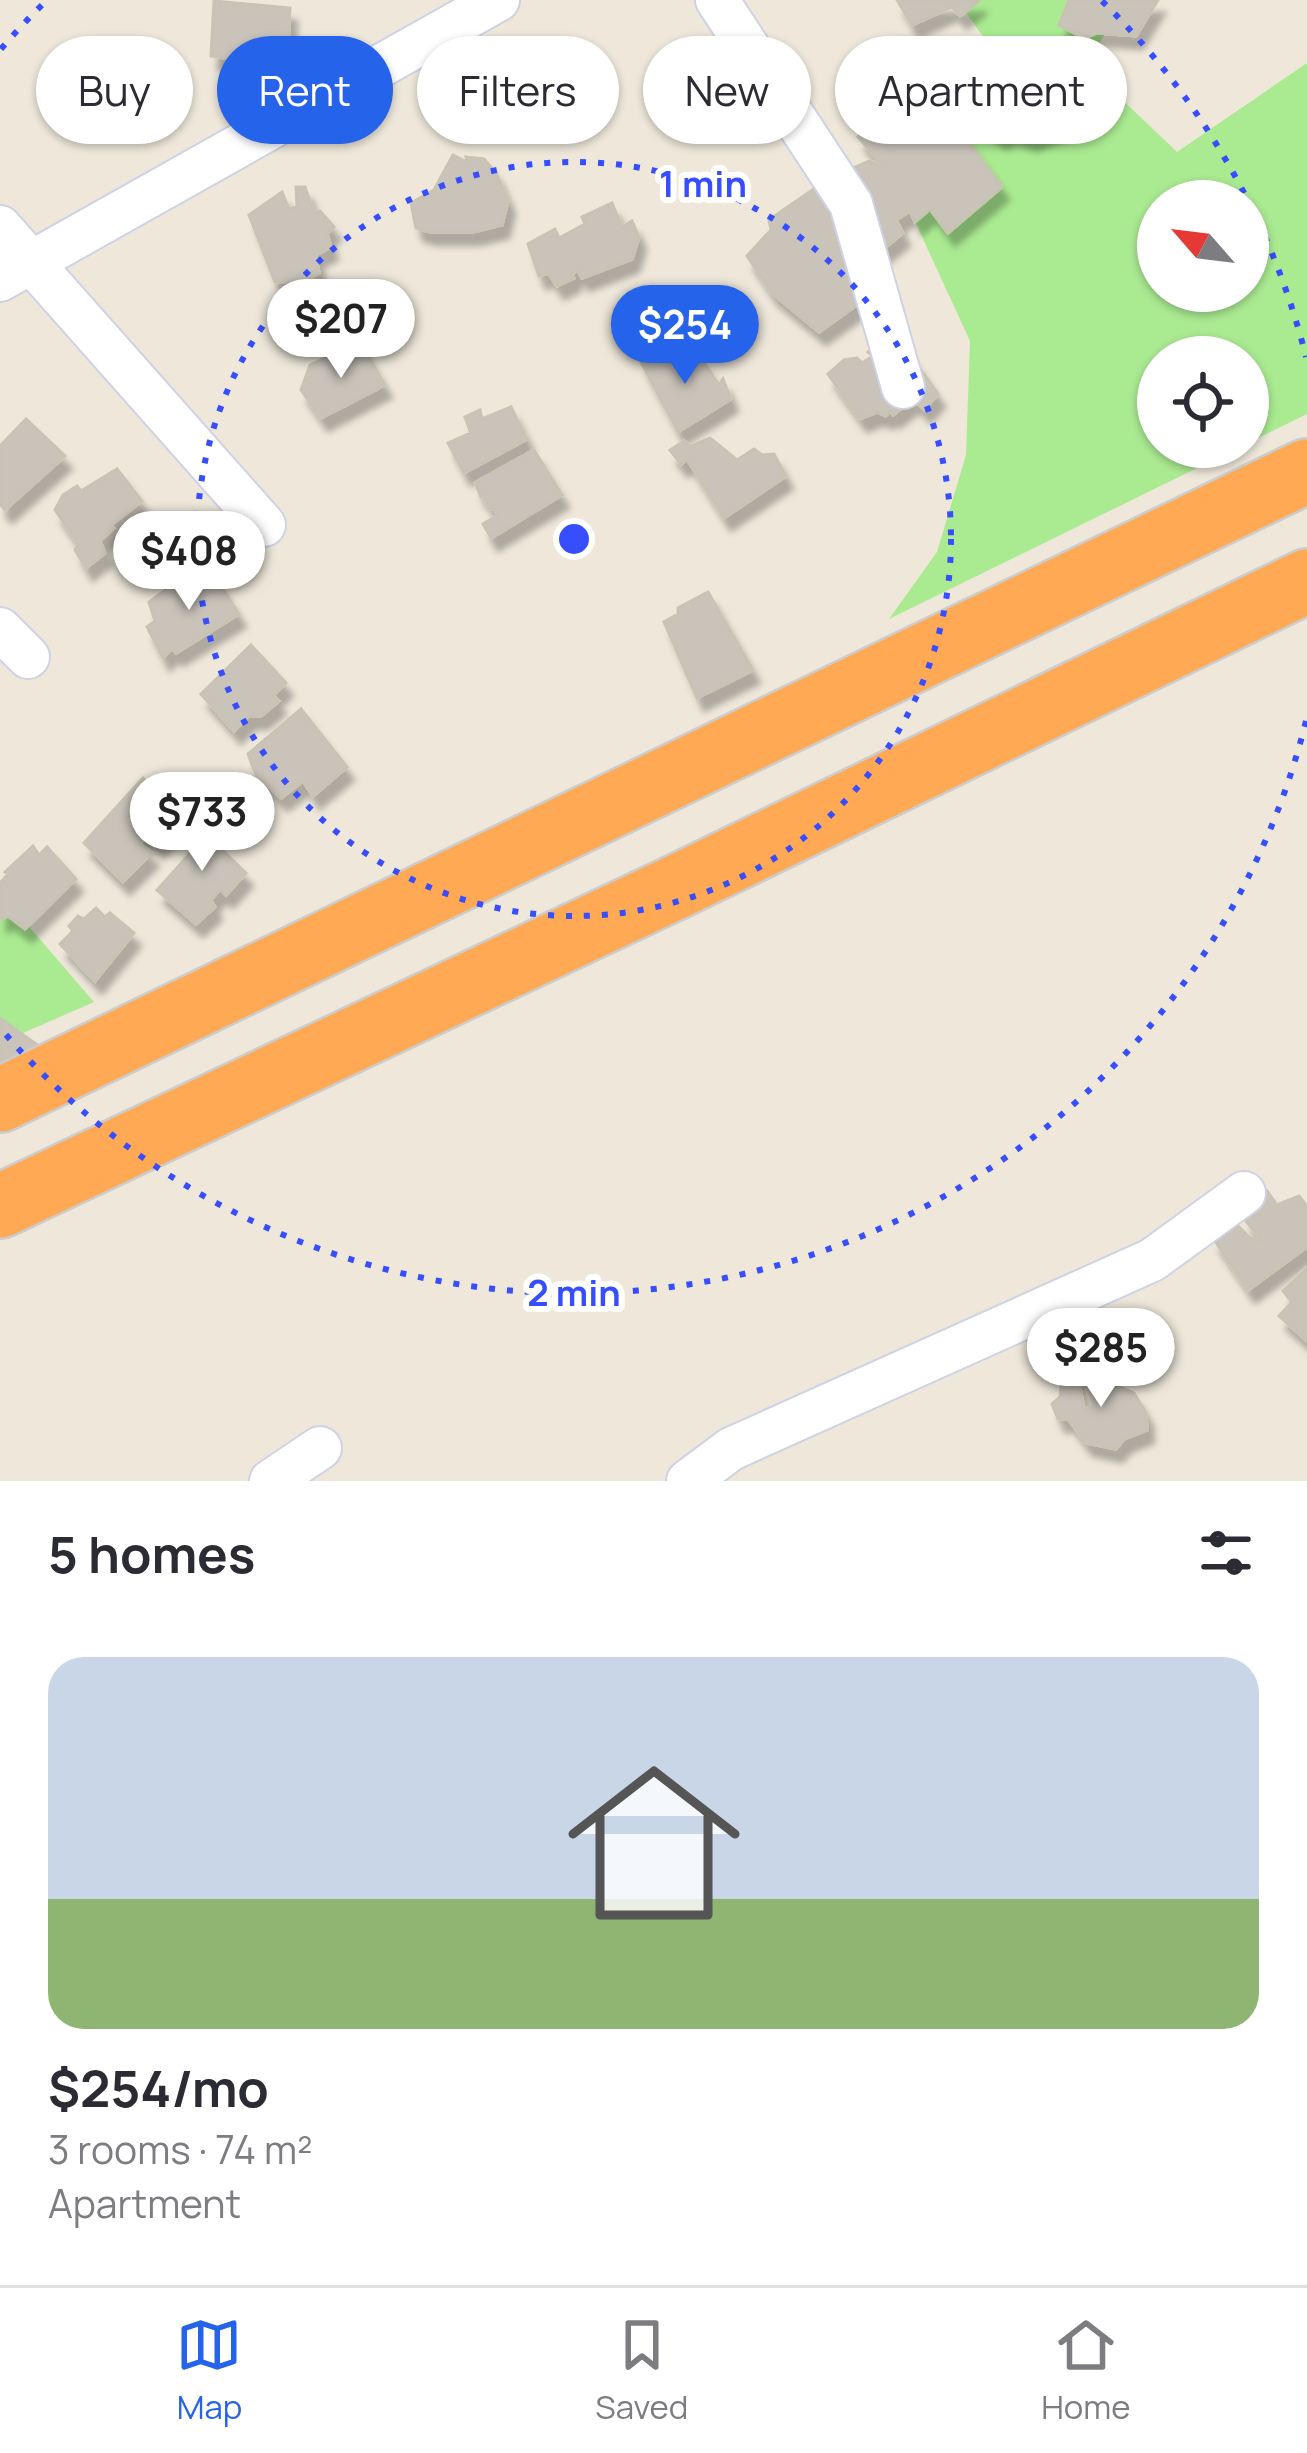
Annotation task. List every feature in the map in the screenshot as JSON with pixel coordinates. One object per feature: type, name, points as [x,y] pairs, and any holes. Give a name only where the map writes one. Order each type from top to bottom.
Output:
[{"type":"highway","points":[[0,1100],[1307,472]]},
{"type":"highway","points":[[0,1206],[651,899],[1307,581]]},
{"type":"street","points":[[16,271],[498,0]]},
{"type":"street","points":[[717,0],[851,204],[904,387]]},
{"type":"street","points":[[0,226],[16,271],[264,525]]},
{"type":"street","points":[[688,1481],[731,1449],[1152,1260],[1244,1193]]},
{"type":"street","points":[[271,1481],[320,1448]]},
{"type":"green space","points":[[957,0],[1121,0],[1103,36],[983,36]]},
{"type":"green space","points":[[1307,63],[1307,414],[1269,433],[1269,336],[1137,336],[1137,468],[1197,468],[889,619],[937,552],[966,455],[970,341],[879,144],[1127,144],[1127,104],[1177,152]]},
{"type":"green space","points":[[0,893],[94,1002],[0,1043]]},
{"type":"building","points":[[897,0],[979,1],[960,16],[952,7],[912,25]]},
{"type":"building","points":[[1069,0],[1158,0],[1136,36],[1080,36],[1059,25]]},
{"type":"building","points":[[214,1],[290,8],[289,36],[217,36],[217,57],[211,56]]},
{"type":"building","points":[[864,144],[970,144],[1002,187],[948,233],[930,209],[915,222],[910,211],[896,220],[903,233],[878,253],[869,296],[819,332],[771,292],[747,256],[771,230],[769,220],[828,179],[869,161],[883,166]]},
{"type":"building","points":[[453,155],[467,162],[466,157],[484,159],[496,173],[508,201],[502,225],[473,232],[416,228],[411,203],[434,190]]},
{"type":"building","points":[[296,187],[305,187],[314,213],[320,211],[334,227],[327,234],[331,247],[316,255],[319,273],[305,281],[275,282],[249,215],[282,192],[289,209],[297,207]]},
{"type":"building","points":[[612,203],[622,227],[632,221],[639,237],[632,259],[582,278],[578,270],[574,278],[557,286],[548,273],[539,276],[528,244],[555,229],[559,238],[585,224],[582,217]]},
{"type":"building","points":[[894,332],[938,394],[924,410],[913,399],[893,415],[877,412],[860,419],[828,374],[844,360],[857,358],[862,363],[873,356],[868,352]]},
{"type":"building","points":[[361,344],[385,385],[321,418],[301,390],[310,365],[325,358],[333,363]]},
{"type":"building","points":[[676,348],[693,359],[699,355],[719,385],[723,379],[731,399],[678,432],[640,360],[650,354],[654,359],[660,353],[664,357]]},
{"type":"building","points":[[511,407],[527,439],[464,473],[448,443],[471,433],[465,417],[480,410],[482,419]]},
{"type":"building","points":[[26,419],[65,456],[5,510],[0,504],[0,446]]},
{"type":"building","points":[[710,438],[737,460],[754,449],[762,455],[774,454],[786,476],[724,518],[687,459],[681,464],[670,450],[684,441],[691,446]]},
{"type":"building","points":[[534,450],[562,495],[491,538],[483,524],[498,515],[488,509],[475,483]]},
{"type":"building","points":[[117,469],[142,501],[111,525],[114,528],[100,541],[105,553],[86,568],[75,550],[78,543],[55,510],[63,495],[77,486],[81,491]]},
{"type":"building","points":[[209,567],[239,614],[176,653],[172,648],[163,658],[147,627],[155,621],[149,602],[171,586],[176,591]]},
{"type":"building","points":[[708,592],[753,670],[697,698],[664,622],[678,614],[678,608]]},
{"type":"building","points":[[251,645],[286,683],[273,696],[279,701],[261,716],[249,716],[234,731],[201,694]]},
{"type":"building","points":[[301,709],[347,767],[313,796],[303,781],[281,798],[256,775],[248,754]]},
{"type":"building","points":[[143,778],[185,817],[157,845],[146,837],[140,844],[152,853],[123,882],[84,843]]},
{"type":"building","points":[[203,811],[220,826],[210,838],[246,873],[226,895],[220,889],[211,900],[215,907],[196,924],[157,890],[202,840],[189,831]]},
{"type":"building","points":[[33,846],[39,855],[47,847],[76,879],[25,929],[8,916],[0,919],[0,883]]},
{"type":"building","points":[[96,908],[134,933],[95,981],[60,944],[73,931],[69,926],[78,916],[84,919]]},
{"type":"building","points":[[1,1019],[36,1044],[0,1075]]},
{"type":"building","points":[[1267,1191],[1277,1205],[1299,1196],[1307,1206],[1307,1247],[1248,1290],[1213,1238],[1230,1218],[1249,1237],[1262,1241],[1246,1221],[1245,1208]]},
{"type":"building","points":[[1307,1268],[1307,1341],[1279,1316],[1292,1302],[1283,1291]]},
{"type":"building","points":[[1119,1319],[1132,1356],[1116,1362],[1113,1353],[1103,1352],[1094,1328]]},
{"type":"building","points":[[1096,1369],[1115,1377],[1112,1384],[1134,1393],[1146,1413],[1147,1430],[1124,1439],[1116,1449],[1086,1443],[1068,1419],[1058,1419],[1052,1404],[1060,1397],[1062,1375],[1077,1370],[1084,1409],[1094,1406],[1087,1389]]}]
